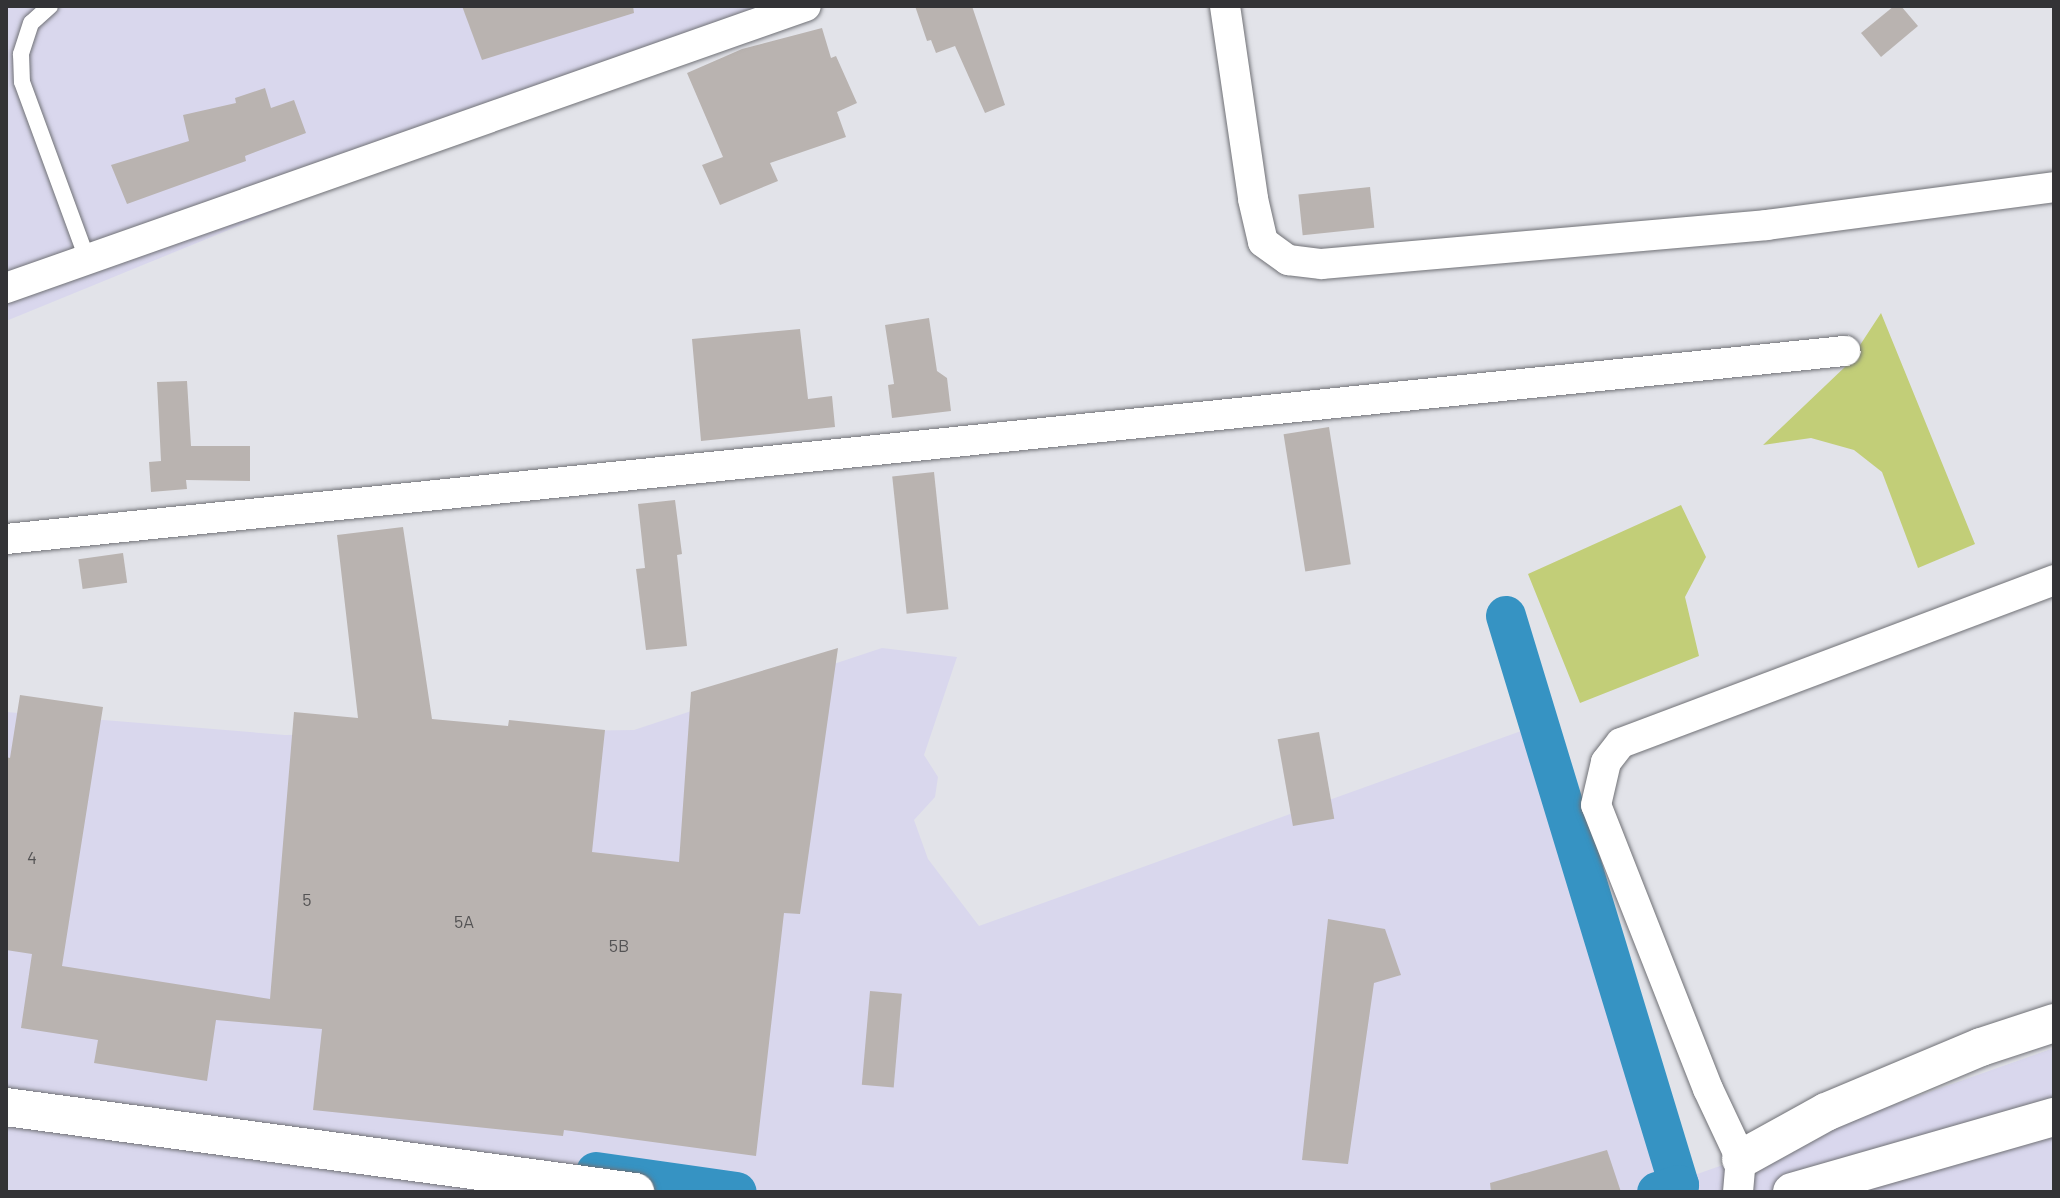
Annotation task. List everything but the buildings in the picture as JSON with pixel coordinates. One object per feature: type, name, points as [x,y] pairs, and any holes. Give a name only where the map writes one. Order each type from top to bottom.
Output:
[{"type":"street","points":[[6,288],[806,6]]},
{"type":"street","points":[[1225,6],[1253,199],[1263,242],[1288,260],[1322,264],[1767,225],[2054,187]]},
{"type":"street","points":[[6,539],[1845,351]]},
{"type":"street","points":[[2054,580],[1621,743],[1606,762],[1596,805],[1740,1175],[1826,1112],[1981,1047],[2054,1023]]},
{"type":"street","points":[[6,1107],[635,1192]]},
{"type":"street","points":[[1792,1192],[2054,1117]]},
{"type":"lane","points":[[50,6],[31,23],[21,54],[22,82],[87,259]]},
{"type":"shaded area","points":[[10,6],[776,6],[6,321],[6,9]]},
{"type":"shaded area","points":[[882,648],[957,657],[924,755],[938,777],[935,797],[914,820],[928,859],[979,926],[1549,721],[1686,1178],[2054,1048],[2054,1192],[6,1192],[6,712],[285,735],[634,730]]},
{"type":"green space","points":[[1881,313],[1975,544],[1918,568],[1882,472],[1854,450],[1811,438],[1763,445],[1847,365]]},
{"type":"green space","points":[[1681,505],[1706,557],[1685,597],[1699,656],[1580,703],[1528,574]]},
{"type":"waterway","points":[[1506,616],[1679,1185],[1657,1192]]},
{"type":"waterway","points":[[596,1172],[737,1192]]}]
